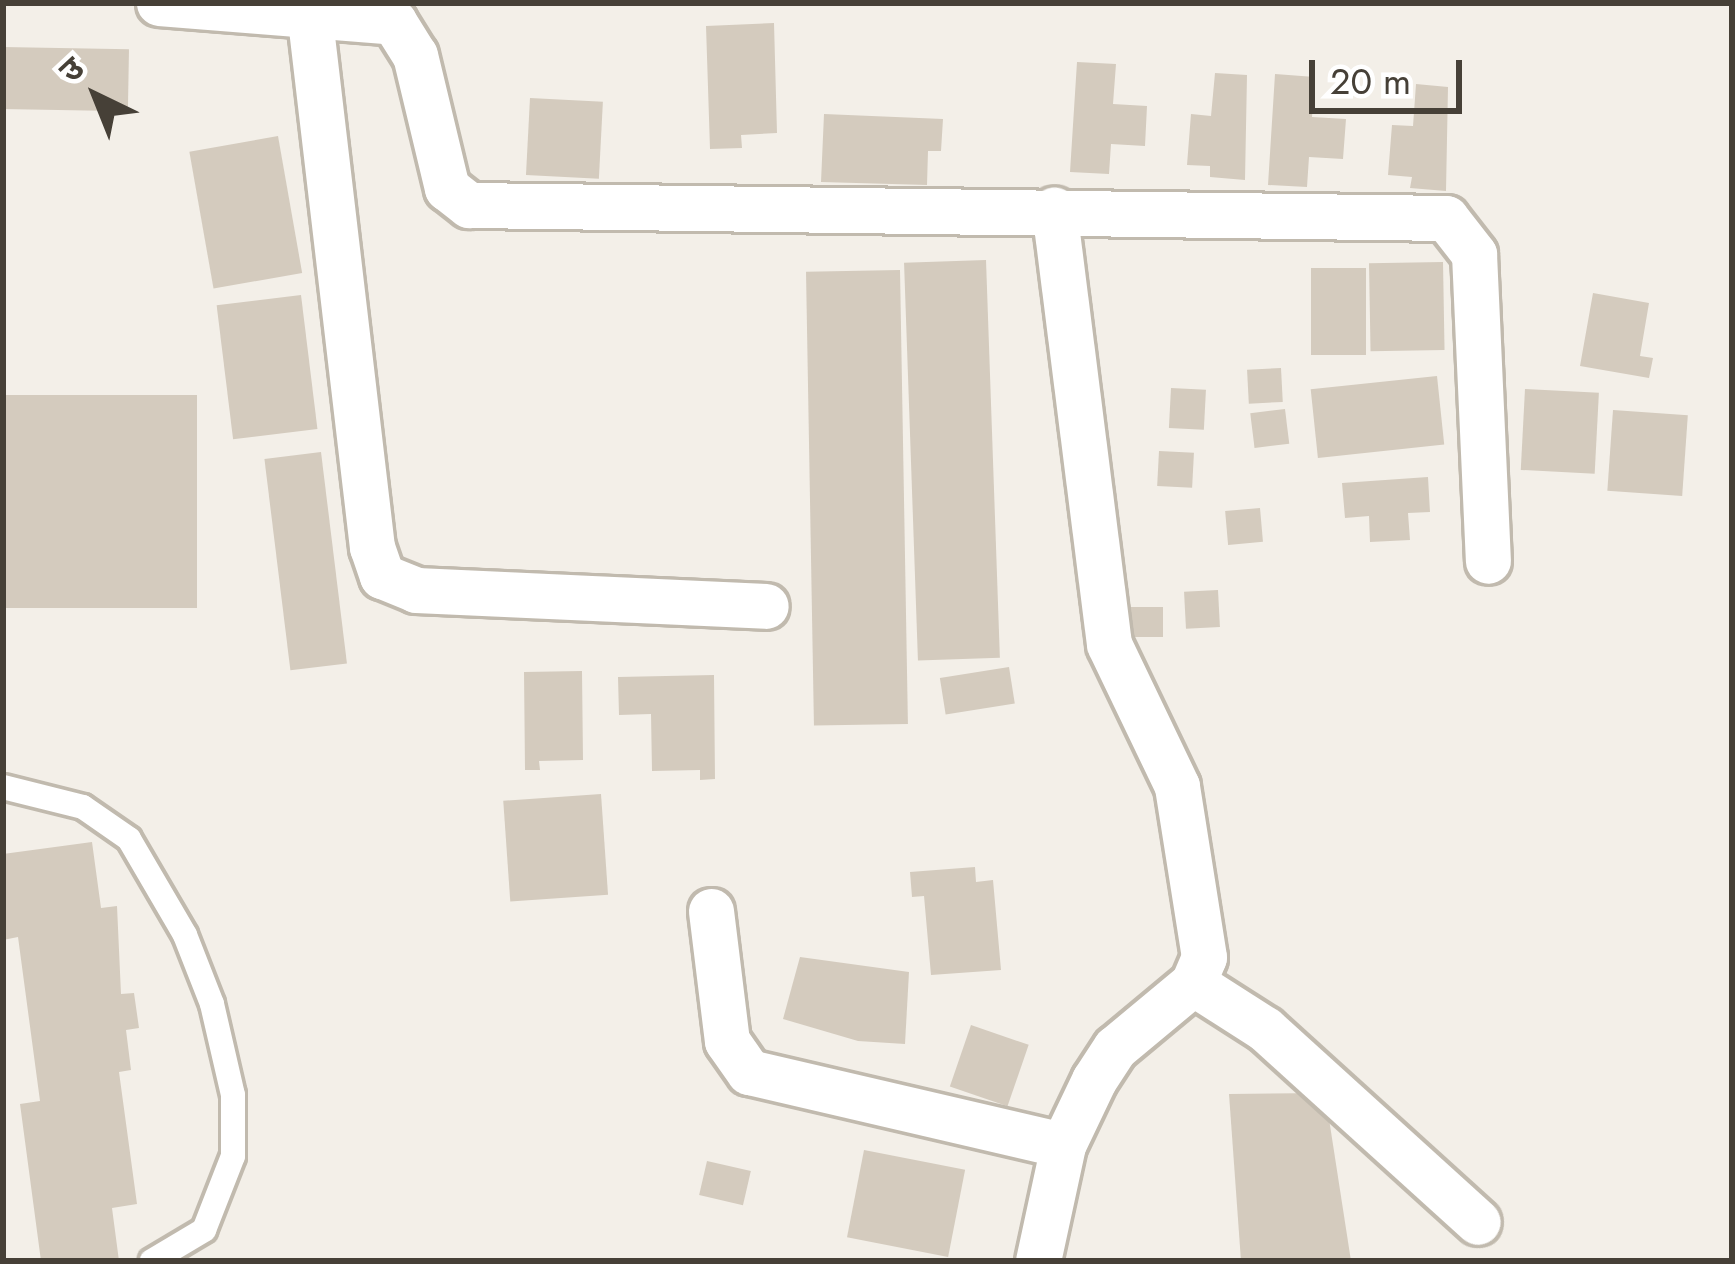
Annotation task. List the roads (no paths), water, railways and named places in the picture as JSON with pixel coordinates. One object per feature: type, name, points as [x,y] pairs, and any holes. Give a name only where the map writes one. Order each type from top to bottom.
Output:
[{"type":"street","points":[[159,3],[373,16],[408,34],[447,188],[469,205],[1426,214],[1457,224],[1474,254],[1488,561]]},
{"type":"street","points":[[310,11],[372,547],[382,576],[416,590],[766,606]]},
{"type":"street","points":[[1038,1261],[1063,1145],[1115,1048],[1193,983],[1204,957],[1203,919],[1177,786],[1108,644],[1054,209]]},
{"type":"street","points":[[711,911],[727,1041],[749,1072],[1063,1145]]},
{"type":"street","points":[[1193,983],[1265,1029],[1478,1222]]},
{"type":"lane","points":[[3,787],[83,807],[129,838],[185,935],[212,1004],[233,1095],[233,1156],[204,1230],[152,1261]]}]
